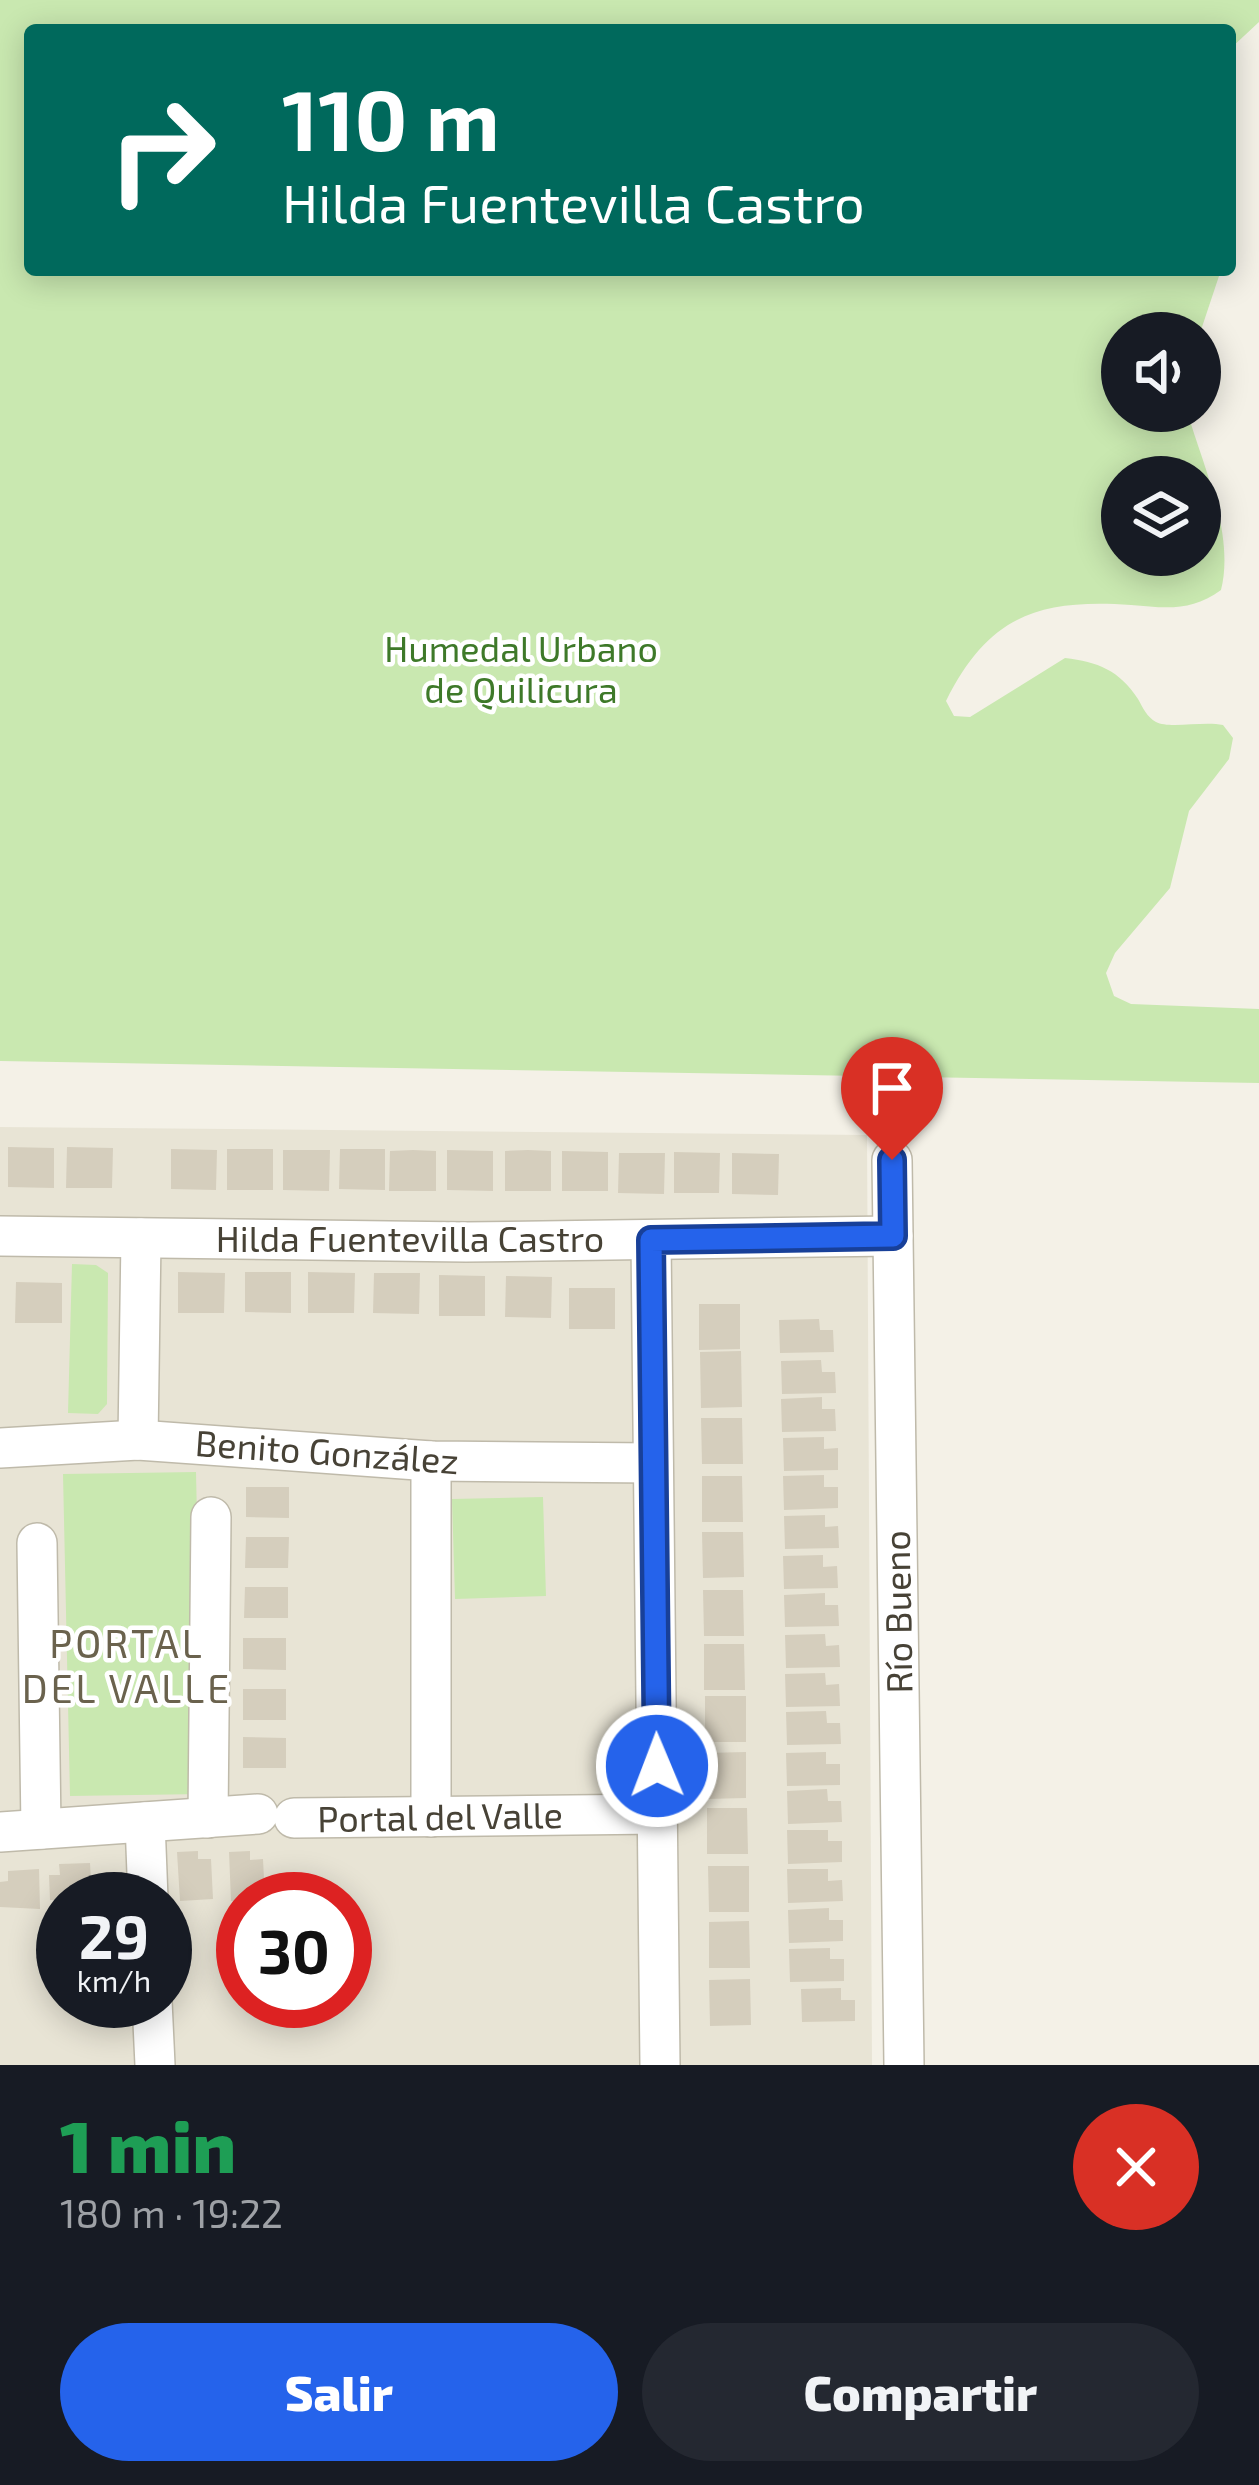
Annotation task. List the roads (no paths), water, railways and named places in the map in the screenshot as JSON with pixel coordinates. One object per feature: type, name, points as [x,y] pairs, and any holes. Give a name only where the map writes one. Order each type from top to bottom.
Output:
[{"type":"street","name":"Río Bueno","points":[[892,1160],[904,2065]]},
{"type":"street","name":"Hilda Fuentevilla Castro","points":[[0,1237],[651,1240],[893,1236]]},
{"type":"street","points":[[138,1440],[141,1238]]},
{"type":"street","points":[[651,1240],[660,2065]]},
{"type":"street","name":"Benito González","points":[[0,1448],[138,1440],[431,1461],[653,1463]]},
{"type":"street","points":[[431,1461],[431,1817]]},
{"type":"street","points":[[208,1818],[211,1517]]},
{"type":"street","points":[[37,1543],[41,1829]]},
{"type":"street","name":"Portal del Valle","points":[[0,1832],[276,1816],[658,1814]]},
{"type":"street","points":[[145,1822],[147,1872]]},
{"type":"street","points":[[153,2028],[154,2065]]},
{"type":"street","points":[[895,2065],[904,2065]]},
{"type":"district","name":"PORTAL DEL VALLE","points":[[127,1666]]},
{"type":"park label","name":"Humedal Urbano de Quilicura","points":[[521,670]]}]
